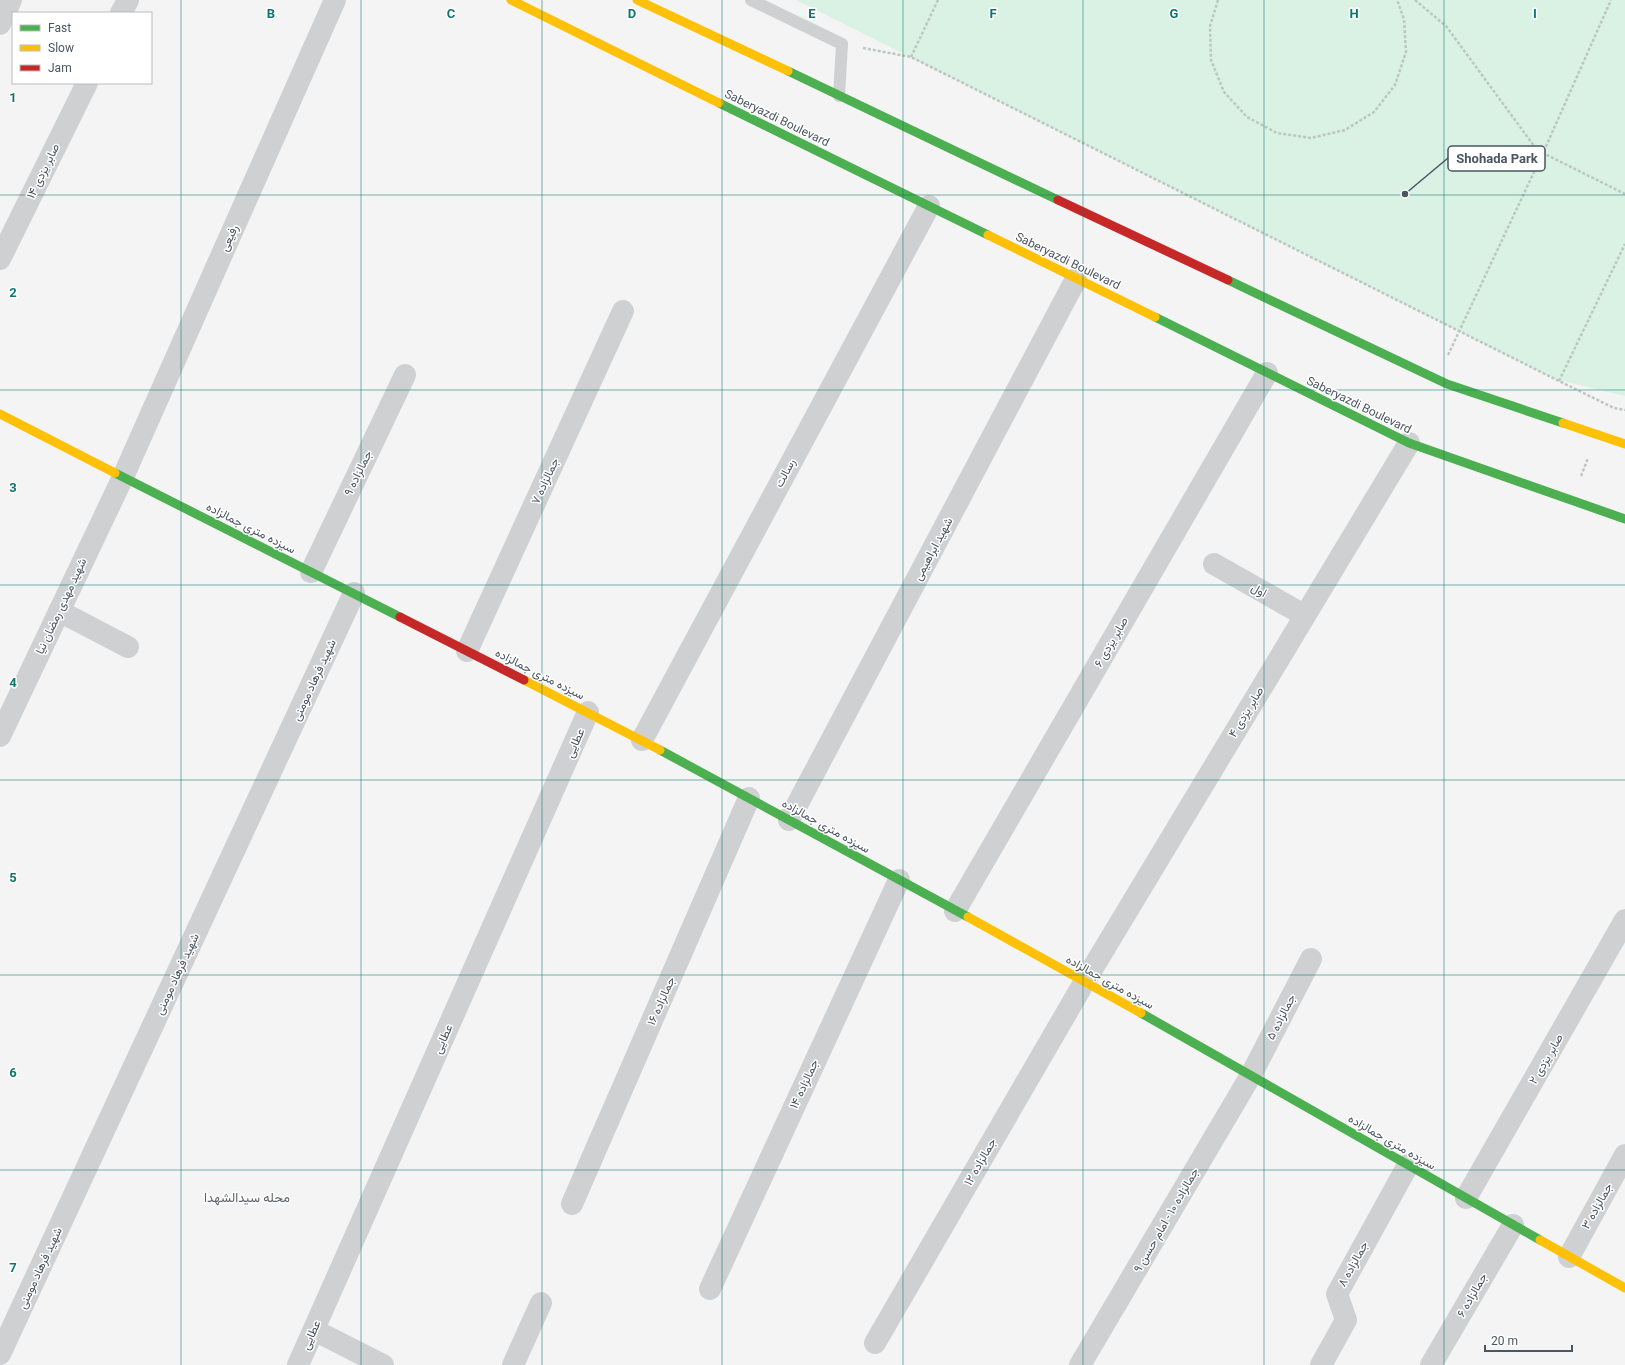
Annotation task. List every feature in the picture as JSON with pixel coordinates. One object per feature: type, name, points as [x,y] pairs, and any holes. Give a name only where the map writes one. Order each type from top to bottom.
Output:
[{"type":"main road","name":"Saberyazdi Boulevard","points":[[511,0],[1409,443],[1625,519]]},
{"type":"main road","points":[[637,0],[1447,384],[1625,444]]},
{"type":"main road","name":"سیزده متری جمالزاده","points":[[0,414],[642,740],[1084,981],[1625,1288]]},
{"type":"street","points":[[0,24],[11,0]]},
{"type":"street","name":"رفیعی","points":[[123,477],[335,0]]},
{"type":"street","name":"صابر یزدی ۱۴","points":[[0,259],[87,84]]},
{"type":"street","name":"رسالت","points":[[642,740],[929,206]]},
{"type":"street","name":"شهید ابراهیمی","points":[[789,820],[1076,279]]},
{"type":"street","name":"جمالزاده ۷","points":[[467,651],[623,311]]},
{"type":"street","name":"صابر یزدی ۶","points":[[955,911],[1267,373]]},
{"type":"street","name":"جمالزاده ۹","points":[[311,572],[405,375]]},
{"type":"street","name":"صابر یزدی ۴","points":[[1084,981],[1409,443]]},
{"type":"street","name":"شهید مهدی رمضان نیا","points":[[0,736],[123,477]]},
{"type":"street","name":"اول","points":[[1214,564],[1304,615]]},
{"type":"street","name":"شهید فرهاد مومنی","points":[[0,1354],[354,593]]},
{"type":"street","points":[[59,611],[128,647]]},
{"type":"street","name":"عطایی","points":[[298,1365],[588,712]]},
{"type":"street","name":"جمالزاده ۱۶","points":[[572,1204],[749,798]]},
{"type":"street","name":"جمالزاده ۱۴","points":[[710,1289],[899,880]]},
{"type":"street","name":"صابر یزدی ۲","points":[[1466,1198],[1625,920]]},
{"type":"street","name":"جمالزاده ۵","points":[[1251,1076],[1311,959]]},
{"type":"street","name":"جمالزاده ۱۲","points":[[875,1343],[1084,981]]},
{"type":"street","name":"جمالزاده ۱۰ - امام حسن ۹","points":[[1080,1365],[1251,1076]]},
{"type":"street","name":"جمالزاده ۳","points":[[1570,1257],[1625,1155]]},
{"type":"street","name":"جمالزاده ۸","points":[[1321,1365],[1346,1320],[1337,1294],[1408,1165]]},
{"type":"street","name":"جمالزاده ۶","points":[[1430,1365],[1513,1225]]},
{"type":"street","points":[[513,1365],[541,1303]]},
{"type":"street","points":[[314,1330],[383,1365]]},
{"type":"lane","points":[[751,0],[842,44],[839,96]]},
{"type":"path","points":[[911,57],[938,0]]},
{"type":"path","points":[[1218,0],[1210,26],[1211,60],[1224,92],[1247,117],[1278,133],[1311,138],[1345,130],[1374,112],[1395,85],[1406,52],[1404,18],[1397,0]]},
{"type":"path","points":[[1415,0],[1446,26],[1537,150],[1625,194]]},
{"type":"path","points":[[1436,379],[1543,153],[1611,0]]},
{"type":"path","points":[[842,44],[911,57],[1459,332],[1614,408],[1625,410]]},
{"type":"path","points":[[1559,381],[1625,244]]},
{"type":"path","points":[[1571,500],[1597,435]]},
{"type":"green space","points":[[796,0],[1625,0],[1625,396],[1554,379]]},
{"type":"traffic: fast","points":[[788,71],[1058,200]]},
{"type":"traffic: fast","points":[[719,103],[988,235]]},
{"type":"traffic: fast","points":[[1228,280],[1447,384],[1563,423]]},
{"type":"traffic: fast","points":[[1155,317],[1409,443],[1625,519]]},
{"type":"traffic: fast","points":[[115,473],[400,617]]},
{"type":"traffic: fast","points":[[660,750],[968,917]]},
{"type":"traffic: fast","points":[[1141,1013],[1540,1240]]},
{"type":"traffic: slow","points":[[511,0],[719,103]]},
{"type":"traffic: slow","points":[[637,0],[788,71]]},
{"type":"traffic: slow","points":[[988,235],[1155,317]]},
{"type":"traffic: slow","points":[[0,414],[115,473]]},
{"type":"traffic: slow","points":[[1563,423],[1625,444]]},
{"type":"traffic: slow","points":[[524,680],[660,750]]},
{"type":"traffic: slow","points":[[968,917],[1141,1013]]},
{"type":"traffic: slow","points":[[1540,1240],[1625,1288]]},
{"type":"traffic: jam","points":[[1058,200],[1228,280]]},
{"type":"traffic: jam","points":[[400,617],[524,680]]},
{"type":"place","name":"Shohada Park","points":[[1405,194]]},
{"type":"district","name":"محله سیدالشهدا","points":[[247,1197]]}]
